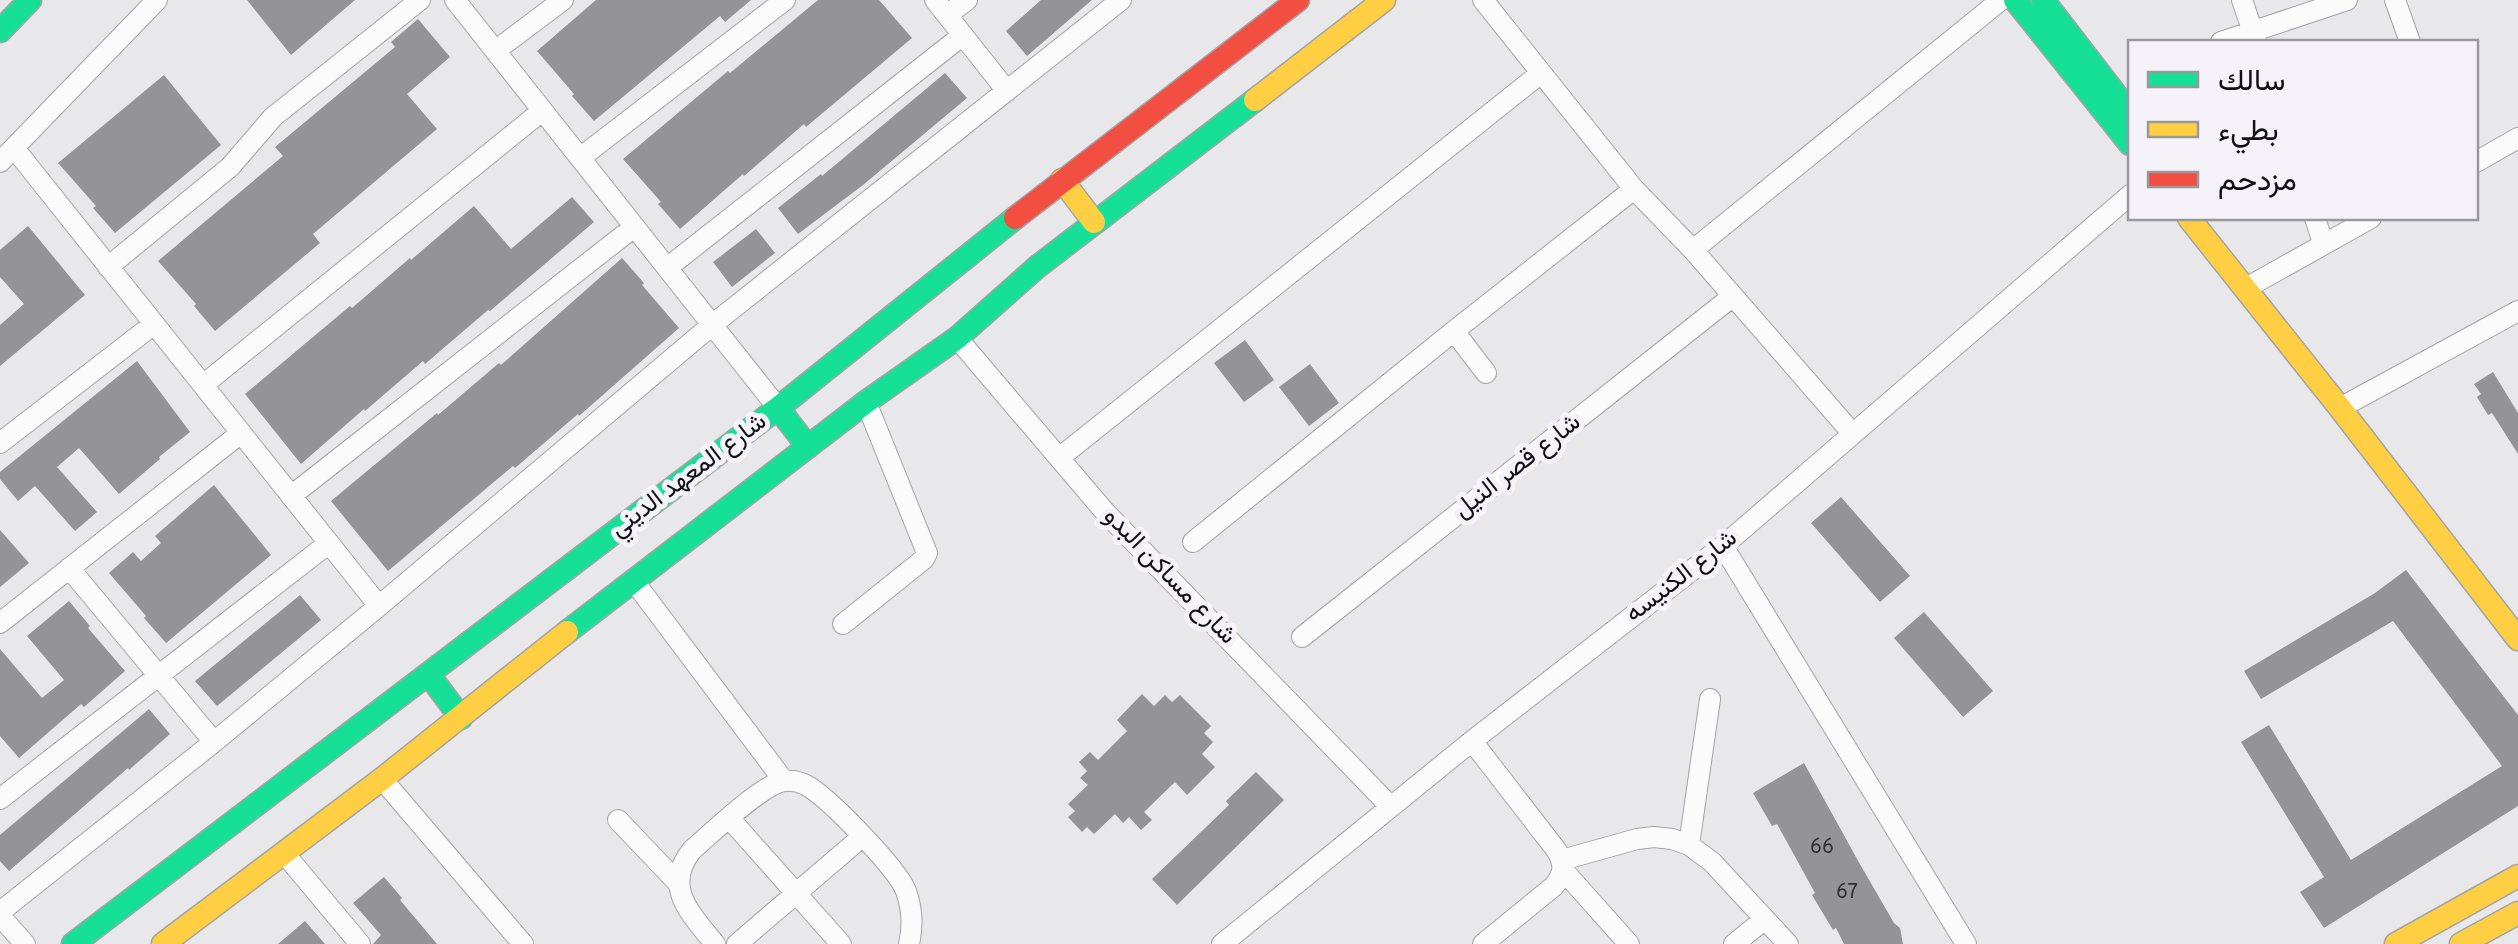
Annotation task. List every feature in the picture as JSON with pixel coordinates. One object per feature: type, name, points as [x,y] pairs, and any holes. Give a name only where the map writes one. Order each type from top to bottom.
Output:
[{"type":"street","points":[[0,31],[30,0]]},
{"type":"street","points":[[158,0],[7,155],[108,267],[379,606]]},
{"type":"street","points":[[108,267],[230,167],[273,117],[420,0]]},
{"type":"street","points":[[454,0],[808,447]]},
{"type":"street","points":[[495,51],[563,0]]},
{"type":"street","points":[[580,158],[785,0]]},
{"type":"street","points":[[967,0],[941,8],[1007,90]]},
{"type":"street","points":[[25,944],[0,914],[379,606],[712,326],[1121,0]]},
{"type":"street","name":"شارع المعهد الديني","points":[[73,944],[778,408],[1062,180],[1298,0]]},
{"type":"street","name":"شارع المعهد الديني","points":[[163,944],[382,779],[866,402],[958,338],[1037,267],[1384,0]]},
{"type":"street","points":[[1483,0],[1634,189],[1693,250],[1853,434]]},
{"type":"street","points":[[1693,250],[2001,0]]},
{"type":"street","points":[[2015,0],[2128,141]]},
{"type":"street","points":[[2043,0],[2122,86]]},
{"type":"street","points":[[2242,0],[2255,37],[2347,0]]},
{"type":"street","points":[[2395,0],[2409,40]]},
{"type":"street","points":[[667,268],[963,35]]},
{"type":"street","points":[[1059,458],[1541,73]]},
{"type":"street","points":[[203,386],[542,111]]},
{"type":"street","points":[[2478,161],[2518,138]]},
{"type":"street","points":[[1062,180],[1094,222]]},
{"type":"street","points":[[1194,542],[1634,189]]},
{"type":"street","name":"شارع الكنيسه","points":[[1233,941],[1391,807],[1723,546],[2128,197]]},
{"type":"street","points":[[2191,220],[2253,283],[2518,609]]},
{"type":"street","points":[[2214,220],[2253,283]]},
{"type":"street","points":[[2316,220],[2323,243]]},
{"type":"street","points":[[2253,283],[2368,220]]},
{"type":"street","points":[[291,496],[634,227]]},
{"type":"street","name":"شارع قصر النيل","points":[[1302,637],[1733,296]]},
{"type":"street","points":[[2348,404],[2518,311]]},
{"type":"street","points":[[0,443],[154,324]]},
{"type":"street","points":[[1454,331],[1486,373]]},
{"type":"street","name":"شارع مساكن البدو","points":[[958,338],[1106,512],[1391,807]]},
{"type":"street","points":[[843,624],[927,553],[866,402]]},
{"type":"street","points":[[2348,404],[2518,640]]},
{"type":"street","points":[[0,623],[241,432]]},
{"type":"street","points":[[0,799],[329,543]]},
{"type":"street","points":[[1723,546],[1966,944]]},
{"type":"street","points":[[69,568],[214,742]]},
{"type":"street","points":[[633,580],[784,781]]},
{"type":"street","points":[[429,675],[461,718]]},
{"type":"street","points":[[1689,844],[1710,699]]},
{"type":"street","points":[[1472,742],[1563,865],[1629,944]]},
{"type":"street","points":[[382,779],[523,944]]},
{"type":"street","points":[[715,944],[681,897],[680,871],[685,860],[764,791],[784,781],[796,781],[807,786],[863,836],[896,872],[911,912],[909,944]]},
{"type":"street","points":[[730,819],[841,944]]},
{"type":"street","points":[[618,820],[679,884]]},
{"type":"street","points":[[737,944],[863,836]]},
{"type":"street","points":[[1563,865],[1636,838],[1672,839],[1689,844],[1712,862],[1788,944]]},
{"type":"street","points":[[284,853],[360,944]]},
{"type":"street","points":[[1483,944],[1554,886],[1563,865]]},
{"type":"street","points":[[2396,944],[2518,876]]},
{"type":"street","points":[[2462,944],[2518,913]]},
{"type":"street","points":[[1734,944],[1765,919]]},
{"type":"building","points":[[247,0],[355,0],[291,55]]},
{"type":"building","points":[[596,0],[751,0],[725,22],[720,16],[594,121],[537,51]]},
{"type":"building","points":[[818,0],[879,0],[912,38],[680,229],[623,159]]},
{"type":"building","points":[[1041,0],[1092,0],[1027,56],[1006,31]]},
{"type":"building","points":[[418,19],[450,57],[407,94],[437,129],[313,234],[320,243],[215,331],[158,261],[283,156],[275,147],[395,47],[391,42]]},
{"type":"building","points":[[945,73],[967,98],[798,234],[778,208]]},
{"type":"building","points":[[164,75],[221,145],[115,233],[58,163]]},
{"type":"building","points":[[572,197],[594,222],[301,464],[245,394],[474,206],[511,249]]},
{"type":"building","points":[[28,226],[85,295],[0,366],[0,325],[24,304],[0,277],[0,250]]},
{"type":"building","points":[[756,229],[775,253],[732,287],[713,262]]},
{"type":"building","points":[[622,258],[679,328],[579,416],[388,571],[331,501],[501,365]]},
{"type":"building","points":[[1245,340],[1274,380],[1244,402],[1214,363]]},
{"type":"building","points":[[137,361],[190,432],[119,494],[79,448],[57,467],[97,512],[75,531],[35,486],[18,501],[0,479],[0,472]]},
{"type":"building","points":[[1310,364],[1339,403],[1309,426],[1279,387]]},
{"type":"building","points":[[2493,372],[2518,413],[2518,454],[2477,397],[2481,394],[2474,384]]},
{"type":"building","points":[[214,485],[271,555],[166,643],[109,573],[133,552],[141,561],[161,543],[155,536]]},
{"type":"building","points":[[1841,497],[1910,576],[1880,602],[1811,523]]},
{"type":"building","points":[[0,530],[29,563],[0,587]]},
{"type":"building","points":[[2406,570],[2518,715],[2518,806],[2324,928],[2300,892],[2324,877],[2241,742],[2269,725],[2351,860],[2502,766],[2393,621],[2261,699],[2244,671],[2375,593]]},
{"type":"building","points":[[300,595],[321,620],[217,706],[195,681]]},
{"type":"building","points":[[69,601],[125,671],[19,758],[0,736],[0,649],[42,698],[64,680],[27,636]]},
{"type":"building","points":[[1924,612],[1993,691],[1963,717],[1894,638]]},
{"type":"building","points":[[1142,694],[1154,706],[1165,695],[1172,702],[1180,695],[1211,726],[1204,733],[1213,742],[1202,754],[1215,767],[1187,795],[1175,782],[1144,812],[1152,820],[1141,830],[1129,817],[1123,823],[1115,814],[1094,834],[1087,827],[1082,832],[1068,817],[1075,811],[1068,804],[1088,785],[1080,778],[1087,771],[1079,762],[1090,752],[1098,760],[1127,731],[1117,720]]},
{"type":"building","points":[[149,709],[170,734],[9,871],[0,861],[0,835]]},
{"type":"building","points":[[1804,763],[1900,928],[1903,944],[1844,944],[1812,895],[1815,893],[1777,824],[1772,826],[1753,793]]},
{"type":"building","points":[[1256,772],[1284,800],[1177,905],[1152,879],[1229,805],[1226,801]]},
{"type":"building","points":[[384,877],[437,944],[373,944],[381,935],[353,903]]},
{"type":"building","points":[[305,921],[325,944],[278,944]]},
{"type":"traffic: fast","points":[[0,31],[30,0]]},
{"type":"traffic: fast","points":[[2015,0],[2128,141]]},
{"type":"traffic: fast","points":[[2043,0],[2128,110]]},
{"type":"traffic: fast","points":[[567,632],[866,402],[957,338],[1037,267],[1255,100]]},
{"type":"traffic: fast","points":[[73,944],[778,408],[1015,218]]},
{"type":"traffic: fast","points":[[778,408],[808,447]]},
{"type":"traffic: fast","points":[[429,675],[461,718]]},
{"type":"traffic: slow","points":[[1255,100],[1384,0]]},
{"type":"traffic: slow","points":[[1062,180],[1094,222]]},
{"type":"traffic: slow","points":[[2191,220],[2518,639]]},
{"type":"traffic: slow","points":[[163,944],[382,779],[567,632]]},
{"type":"traffic: slow","points":[[2396,944],[2518,876]]},
{"type":"traffic: slow","points":[[2461,944],[2518,913]]},
{"type":"traffic: jam","points":[[1015,218],[1298,0]]}]
